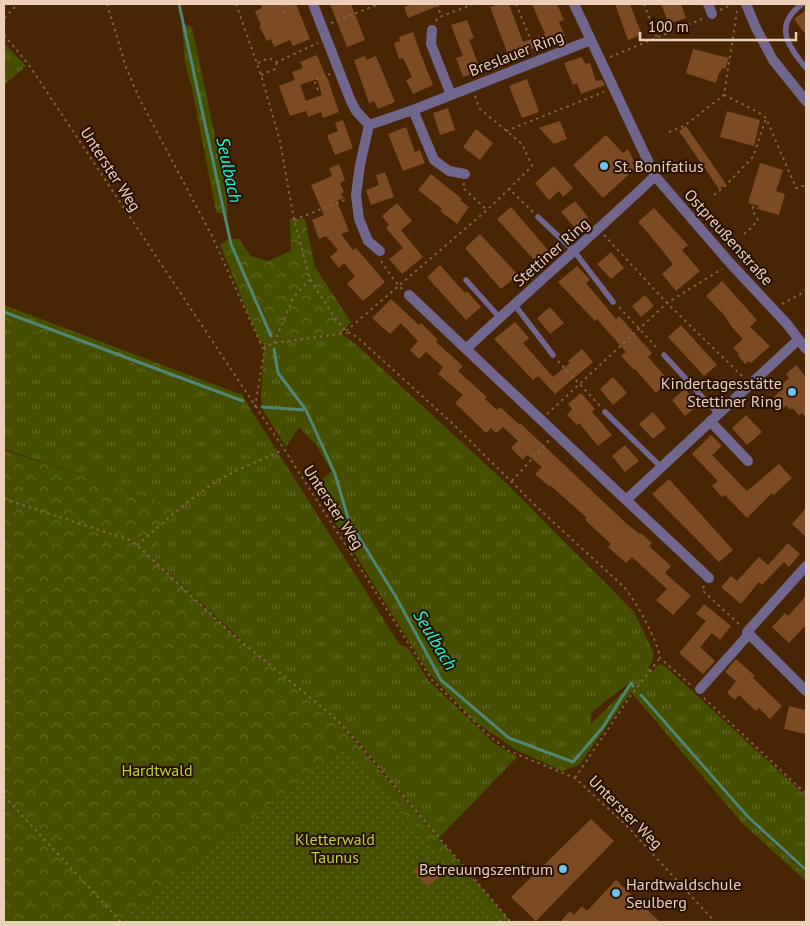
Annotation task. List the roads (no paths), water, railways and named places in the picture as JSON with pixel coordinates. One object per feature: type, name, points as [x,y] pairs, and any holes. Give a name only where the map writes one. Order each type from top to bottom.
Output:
[{"type":"street","points":[[313,4],[350,99],[356,111],[369,125],[360,165],[356,195],[359,219],[368,241],[380,251]]},
{"type":"street","name":"Ostpreußenstraße","points":[[574,4],[655,176],[730,264],[787,324],[806,349]]},
{"type":"street","points":[[708,4],[712,14]]},
{"type":"street","points":[[746,4],[773,60],[806,101]]},
{"type":"street","points":[[432,30],[430,44],[451,94]]},
{"type":"street","name":"Breslauer Ring","points":[[369,125],[413,110],[591,40]]},
{"type":"street","points":[[413,110],[434,160],[449,171],[465,174]]},
{"type":"street","name":"Stettiner Ring","points":[[466,350],[514,304],[599,230],[655,176]]},
{"type":"street","points":[[409,296],[709,578]]},
{"type":"street","points":[[626,500],[798,340]]},
{"type":"street","points":[[714,418],[748,461]]},
{"type":"street","points":[[697,689],[806,566]]},
{"type":"street","points":[[748,633],[806,691]]},
{"type":"lane","points":[[802,4],[789,15],[786,29],[790,45],[806,68]]},
{"type":"lane","points":[[538,217],[574,251],[614,302]]},
{"type":"lane","points":[[466,280],[500,318]]},
{"type":"lane","points":[[514,304],[553,356]]},
{"type":"lane","points":[[664,355],[714,418]]},
{"type":"lane","points":[[605,412],[661,467]]},
{"type":"waterway","name":"Seulbach","points":[[179,4],[231,244],[271,336]]},
{"type":"waterway","name":"Seulbach","points":[[4,312],[243,401]]},
{"type":"waterway","name":"Seulbach","points":[[274,349],[278,373],[306,410],[335,474],[349,521],[396,597],[441,680],[509,738],[573,762],[603,727],[631,683],[633,686]]},
{"type":"waterway","name":"Seulbach","points":[[262,407],[306,410]]},
{"type":"waterway","name":"Seulbach","points":[[641,695],[748,817],[806,870]]},
{"type":"place","name":"St. Bonifatius","points":[[604,166]]},
{"type":"place","name":"Kindertagesstätte Stettiner Ring","points":[[792,392]]},
{"type":"place","name":"Betreuungszentrum","points":[[563,869]]},
{"type":"place","name":"Hardtwaldschule Seulberg","points":[[616,893]]},
{"type":"park label","name":"Hardtwald","points":[[157,770]]},
{"type":"park label","name":"Kletterwald Taunus","points":[[335,848]]}]
